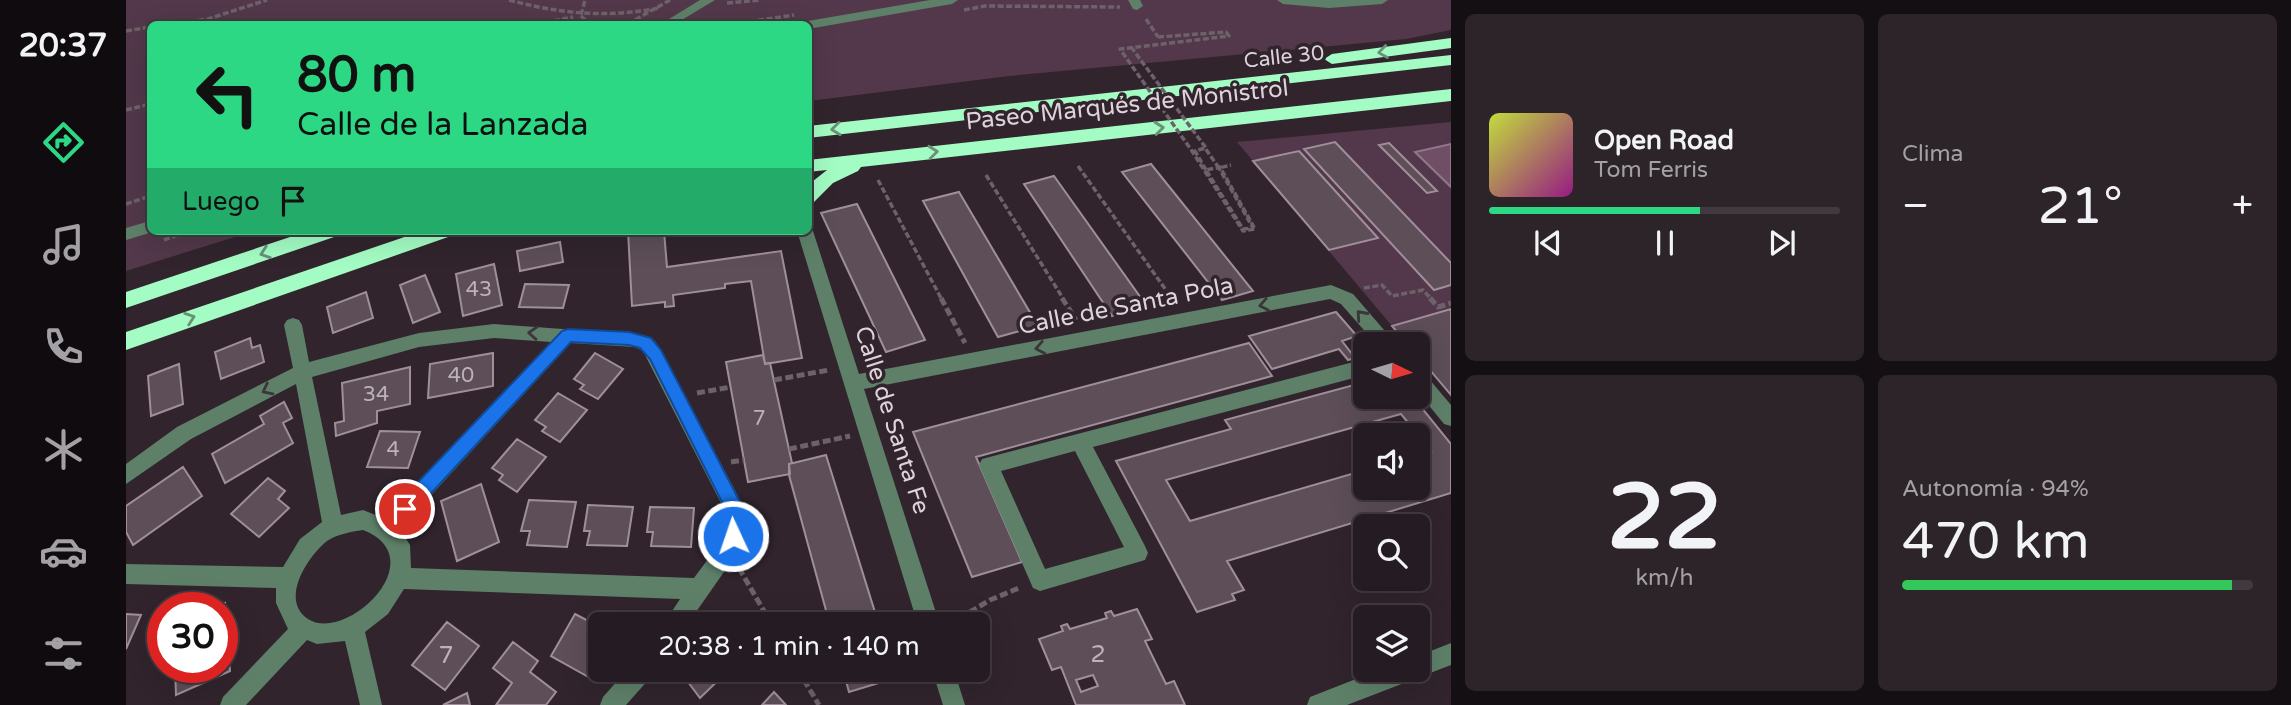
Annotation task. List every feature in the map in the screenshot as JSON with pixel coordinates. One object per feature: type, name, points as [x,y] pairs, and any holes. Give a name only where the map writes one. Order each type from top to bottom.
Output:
[{"type":"highway","points":[[1121,96],[1318,61],[1451,43]]},
{"type":"highway","name":"Calle 30","points":[[1121,96],[1451,60]]},
{"type":"highway","name":"Paseo Marqués de Monistrol","points":[[812,166],[1451,95]]},
{"type":"highway","name":"Paseo Marqués de Monistrol","points":[[812,132],[1121,96]]},
{"type":"highway","points":[[812,193],[827,178],[865,160]]},
{"type":"highway","points":[[126,300],[318,235]]},
{"type":"highway","points":[[126,341],[432,235]]},
{"type":"street","points":[[1283,0],[1329,4],[1382,0]]},
{"type":"street","points":[[673,21],[716,1]]},
{"type":"street","points":[[812,24],[955,6]]},
{"type":"street","points":[[126,234],[147,228]]},
{"type":"street","name":"Calle de Santa Fe","points":[[806,235],[925,612]]},
{"type":"street","name":"Calle de Santa Pola","points":[[850,375],[974,360],[1331,292],[1347,299],[1376,332]]},
{"type":"street","points":[[293,325],[333,527]]},
{"type":"street","points":[[126,475],[184,433],[302,372],[363,353],[419,340],[494,331],[629,339],[645,343],[656,355],[734,509],[735,526],[728,549],[683,612]]},
{"type":"street","points":[[387,528],[568,335]]},
{"type":"street","points":[[1080,441],[1138,553],[1040,581],[989,465],[1080,441],[1353,370]]},
{"type":"street","points":[[1430,393],[1451,418]]},
{"type":"street","points":[[363,520],[387,528],[396,537],[401,549],[402,563],[399,578],[382,607],[353,627],[326,633],[303,628],[293,619],[287,607],[287,578],[305,548],[333,527],[363,520]]},
{"type":"street","points":[[126,574],[287,578]]},
{"type":"street","points":[[399,578],[698,589]]},
{"type":"street","points":[[353,627],[371,705]]},
{"type":"street","points":[[231,705],[303,628]]},
{"type":"street","points":[[1430,662],[1451,654]]},
{"type":"street","points":[[611,705],[631,682]]},
{"type":"street","points":[[947,682],[954,705]]},
{"type":"street","points":[[1318,705],[1377,682]]},
{"type":"path","points":[[194,21],[267,0]]},
{"type":"path","points":[[509,0],[566,15],[607,15],[680,3]]},
{"type":"path","points":[[581,15],[585,0]]},
{"type":"path","points":[[634,21],[670,0]]},
{"type":"path","points":[[716,1],[761,0]]},
{"type":"path","points":[[955,6],[1136,3]]},
{"type":"path","points":[[552,21],[581,15]]},
{"type":"path","points":[[581,15],[587,21]]},
{"type":"path","points":[[126,31],[147,28]]},
{"type":"path","points":[[1130,47],[1206,148],[1255,229],[1243,231],[1192,151],[1120,49],[1130,47],[1229,36],[1226,32],[1158,37]]},
{"type":"path","points":[[126,110],[147,105]]},
{"type":"path","points":[[1205,148],[1219,167],[1253,228],[1243,229],[1206,170],[1195,150],[1205,148]]},
{"type":"path","points":[[1206,170],[1231,165]]},
{"type":"path","points":[[1078,166],[1187,320]]},
{"type":"path","points":[[986,175],[1087,339]]},
{"type":"path","points":[[878,180],[974,360]]},
{"type":"path","points":[[126,204],[147,197]]},
{"type":"path","points":[[1382,285],[1392,296],[1423,290],[1438,307],[1451,303]]},
{"type":"path","points":[[774,380],[850,375]]},
{"type":"path","points":[[677,397],[730,387]]},
{"type":"path","points":[[789,449],[868,432]]},
{"type":"path","points":[[728,549],[764,612]]},
{"type":"path","points":[[970,612],[990,600],[1040,581]]},
{"type":"path","points":[[806,682],[819,705]]},
{"type":"shaded area","points":[[126,0],[1451,0],[1451,30],[1406,39],[1009,76],[812,101],[812,21],[147,21],[147,235],[241,235],[126,271]]},
{"type":"shaded area","points":[[1451,122],[1451,395],[1430,370],[1430,332],[1400,332],[1392,326],[1237,142]]},
{"type":"shaded area","points":[[1451,144],[1451,187],[1415,152]]},
{"type":"building","points":[[1335,142],[1451,263],[1451,285],[1434,290],[1304,149]]},
{"type":"building","points":[[1389,143],[1437,191],[1427,193],[1379,145]]},
{"type":"building","points":[[1299,151],[1378,238],[1329,250],[1253,161]]},
{"type":"building","points":[[1151,164],[1253,291],[1222,300],[1122,172]]},
{"type":"building","points":[[1054,176],[1146,305],[1112,316],[1024,184]]},
{"type":"building","points":[[959,192],[1038,326],[998,337],[923,201]]},
{"type":"building","points":[[857,204],[925,340],[886,352],[821,213]]},
{"type":"building","points":[[628,235],[664,235],[667,267],[781,251],[802,358],[765,364],[751,281],[725,284],[725,288],[673,295],[674,306],[665,307],[665,302],[632,306]]},
{"type":"building","points":[[560,242],[563,262],[520,271],[517,251]]},
{"type":"building","points":[[494,264],[502,305],[463,316],[456,274]]},
{"type":"building","points":[[425,275],[440,312],[413,323],[400,285]]},
{"type":"building","points":[[525,284],[569,285],[563,308],[519,307]]},
{"type":"building","points":[[366,292],[373,318],[333,333],[327,307]]},
{"type":"building","points":[[1451,309],[1451,395],[1430,370],[1430,332],[1397,332],[1392,326]]},
{"type":"building","points":[[1336,312],[1354,332],[1353,337],[1342,341],[1353,359],[1348,360],[1339,349],[1272,369],[1249,336]]},
{"type":"building","points":[[250,338],[252,348],[260,345],[264,362],[221,379],[215,352]]},
{"type":"building","points":[[1249,343],[1272,376],[976,457],[1022,562],[972,577],[913,432]]},
{"type":"building","points":[[493,353],[493,386],[428,398],[430,364]]},
{"type":"building","points":[[595,353],[623,369],[598,399],[580,389],[584,385],[574,379]]},
{"type":"building","points":[[763,355],[765,364],[770,363],[792,463],[789,464],[790,474],[748,482],[726,362]]},
{"type":"building","points":[[179,364],[183,404],[151,416],[148,376]]},
{"type":"building","points":[[410,367],[410,404],[377,411],[377,423],[336,436],[335,423],[344,421],[342,383]]},
{"type":"building","points":[[1353,385],[1353,410],[1424,410],[1451,444],[1451,493],[1430,499],[1430,423],[1408,423],[1401,414],[1369,423],[1353,423],[1353,427],[1166,480],[1190,521],[1353,473],[1353,500],[1428,500],[1382,514],[1353,514],[1353,523],[1227,561],[1244,590],[1232,594],[1235,600],[1197,612],[1116,461],[1231,429],[1225,420]]},
{"type":"building","points":[[558,393],[587,410],[560,442],[542,431],[546,427],[535,420]]},
{"type":"building","points":[[284,402],[292,418],[283,423],[293,443],[225,483],[212,454],[264,424],[260,416]]},
{"type":"building","points":[[380,431],[420,432],[408,468],[367,467]]},
{"type":"building","points":[[517,439],[546,457],[517,492],[499,480],[503,475],[492,468]]},
{"type":"building","points":[[826,455],[875,612],[826,612],[789,475],[789,464]]},
{"type":"building","points":[[183,467],[202,496],[133,545],[126,532],[126,506]]},
{"type":"building","points":[[268,478],[285,491],[278,499],[289,508],[259,537],[231,514]]},
{"type":"building","points":[[481,484],[499,542],[457,561],[441,501]]},
{"type":"building","points":[[529,500],[576,502],[567,547],[527,545],[530,531],[521,531]]},
{"type":"building","points":[[588,505],[633,507],[627,546],[587,545],[590,531],[584,531]]},
{"type":"building","points":[[650,507],[694,508],[691,547],[651,546],[653,532],[647,532]]},
{"type":"building","points":[[1137,609],[1152,639],[1145,641],[1166,684],[1174,681],[1185,705],[1076,705],[1061,667],[1052,670],[1039,639],[1063,631],[1061,626],[1067,624],[1070,629],[1107,618],[1105,613],[1111,611],[1114,616]],"holes":[[[1093,675],[1098,686],[1081,692],[1076,680]]]},
{"type":"building","points":[[126,614],[141,615],[126,649]]},
{"type":"building","points":[[575,614],[588,621],[588,677],[551,656]]},
{"type":"building","points":[[447,622],[479,646],[445,690],[412,665]]},
{"type":"building","points":[[513,642],[538,661],[530,672],[556,692],[546,705],[496,705],[512,683],[493,668]]},
{"type":"building","points":[[688,682],[717,682],[700,698]]},
{"type":"building","points":[[846,682],[882,682],[849,692]]},
{"type":"building","points":[[176,683],[203,683],[176,695]]},
{"type":"building","points":[[774,692],[786,705],[762,705]]},
{"type":"building","points":[[467,693],[470,705],[443,705]]},
{"type":"route","points":[[405,509],[568,335],[629,339],[645,343],[656,355],[734,509],[736,517],[733,536]]}]
